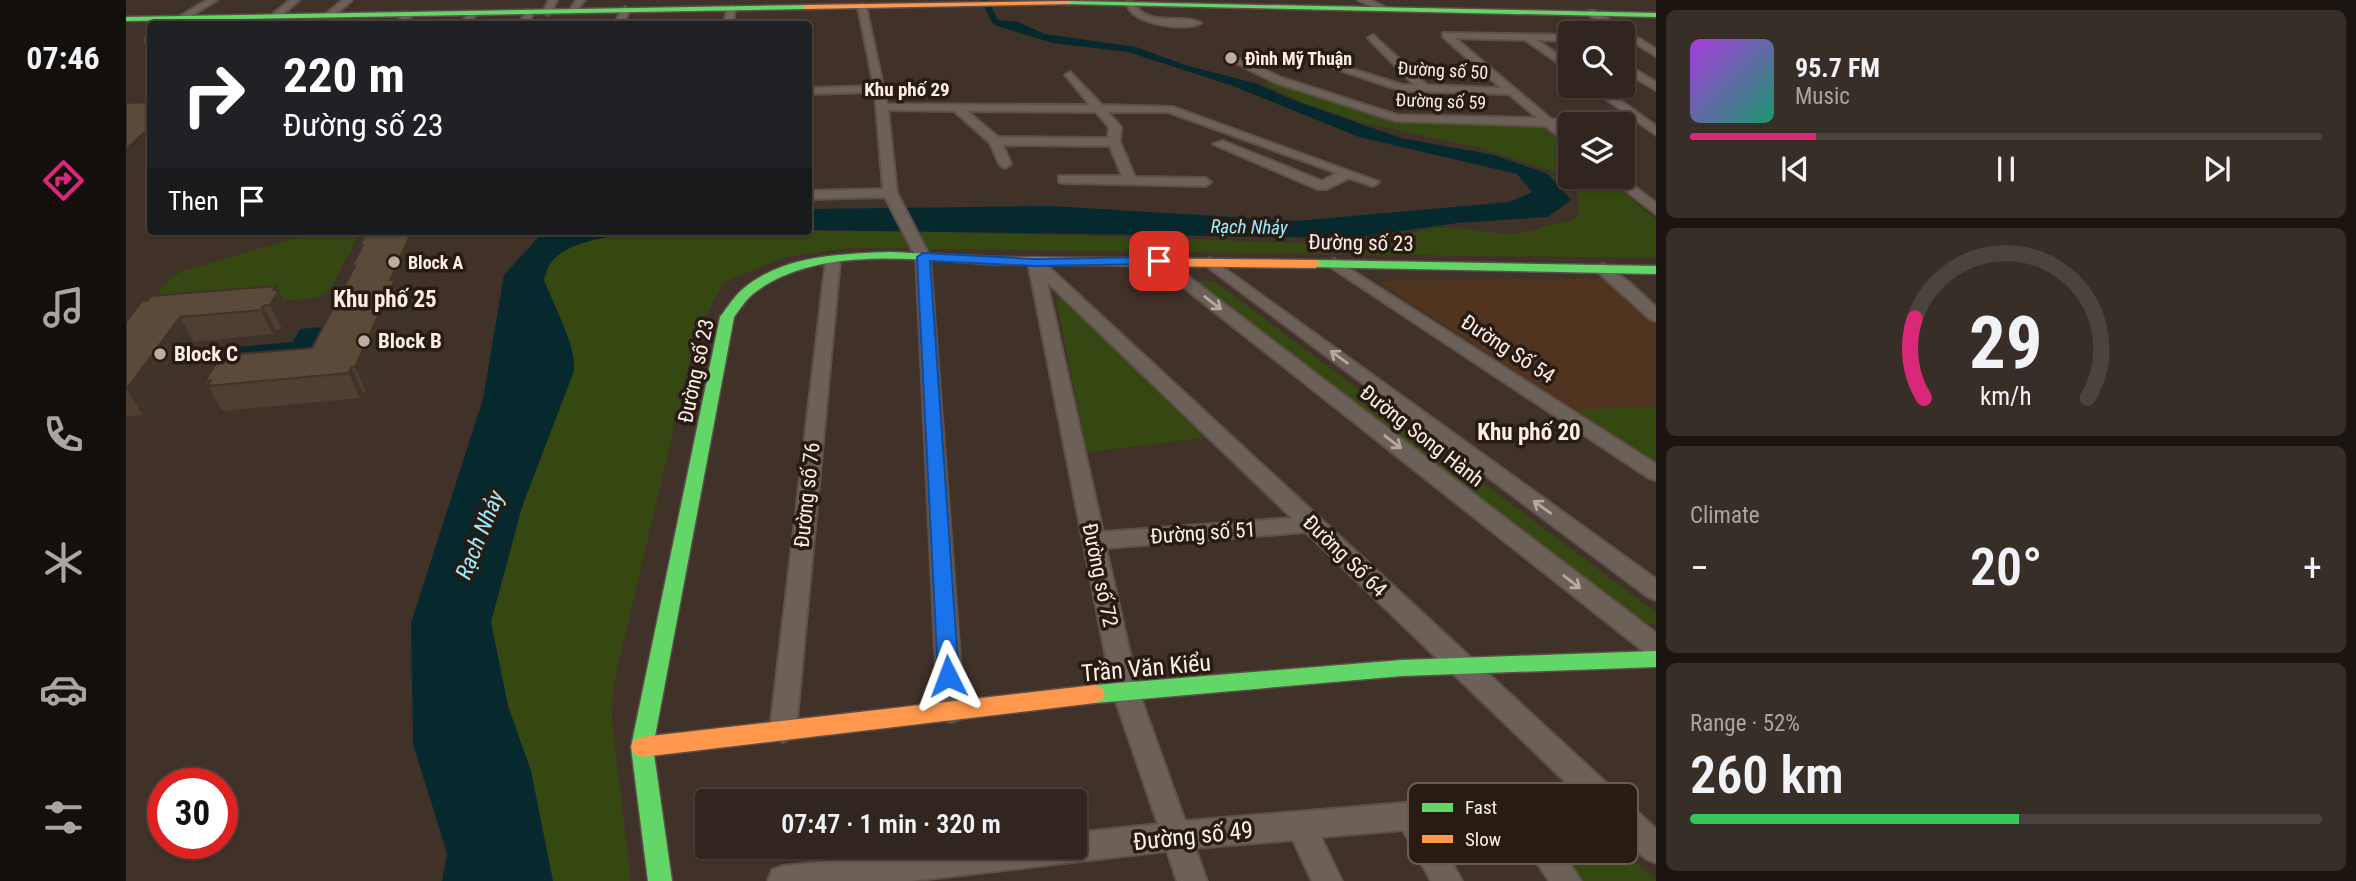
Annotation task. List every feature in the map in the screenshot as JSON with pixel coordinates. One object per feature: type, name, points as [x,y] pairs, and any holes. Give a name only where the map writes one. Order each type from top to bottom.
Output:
[{"type":"main road","points":[[126,19],[177,21],[330,15],[469,19],[550,6],[576,6],[622,17],[729,17],[829,4],[862,7],[1087,1],[1656,15]]},
{"type":"main road","name":"Đường số 23","points":[[660,881],[642,747],[727,317],[736,299],[754,284],[789,269],[833,260],[923,257],[1035,262],[1334,263],[1656,270]]},
{"type":"main road","name":"Trần Văn Kiểu","points":[[642,747],[951,711],[1457,663],[1656,659]]},
{"type":"street","points":[[195,0],[214,0]]},
{"type":"street","points":[[177,21],[214,0]]},
{"type":"street","points":[[276,16],[295,0]]},
{"type":"street","points":[[330,15],[348,0]]},
{"type":"street","points":[[1362,0],[1383,8]]},
{"type":"street","points":[[1130,4],[1132,11],[1142,19],[1163,19],[1166,23],[1196,23]]},
{"type":"street","points":[[862,7],[880,89],[891,196],[923,257],[951,711]]},
{"type":"street","points":[[1592,13],[1603,21]]},
{"type":"street","points":[[1558,38],[1446,35],[1558,132]]},
{"type":"street","points":[[1527,37],[1558,59]]},
{"type":"street","points":[[1373,38],[1424,89]]},
{"type":"street","points":[[1635,43],[1656,53]]},
{"type":"street","name":"Đường số 59","points":[[1237,61],[1278,80],[1386,116],[1558,122]]},
{"type":"street","name":"Đường số 50","points":[[1336,67],[1391,86],[1509,91]]},
{"type":"street","points":[[1635,73],[1656,87]]},
{"type":"street","points":[[1070,75],[1115,127],[1114,142],[1130,179]]},
{"type":"street","points":[[812,91],[880,89]]},
{"type":"street","points":[[1611,98],[1653,127]]},
{"type":"street","points":[[882,107],[958,109],[1020,117],[1101,110],[1169,109],[1373,182]]},
{"type":"street","points":[[958,109],[995,141],[1005,164]]},
{"type":"street","points":[[1020,117],[1049,141]]},
{"type":"street","points":[[1635,126],[1653,127]]},
{"type":"street","points":[[995,141],[1114,142]]},
{"type":"street","points":[[1219,144],[1322,186],[1348,173]]},
{"type":"street","points":[[1064,179],[1205,182]]},
{"type":"street","points":[[1630,189],[1656,210]]},
{"type":"street","points":[[812,195],[891,196]]},
{"type":"street","name":"Đường số 76","points":[[783,730],[833,260]]},
{"type":"street","name":"Đường Song Hành","points":[[1159,261],[1656,647]]},
{"type":"street","name":"Đường Số 64","points":[[1035,262],[1586,783]]},
{"type":"street","name":"Đường số 72","points":[[1035,262],[1126,693],[1192,881]]},
{"type":"street","name":"Đường Song Hành","points":[[1210,262],[1656,591]]},
{"type":"street","name":"Đường Số 54","points":[[1334,263],[1656,473]]},
{"type":"street","points":[[1603,269],[1656,316]]},
{"type":"street","name":"Đường số 51","points":[[1093,541],[1312,524]]},
{"type":"street","name":"Đường số 49","points":[[783,881],[1176,836],[1408,817]]},
{"type":"street","points":[[1301,826],[1326,881]]},
{"type":"street","name":"Đường Số 64","points":[[1638,832],[1656,849]]},
{"type":"street","points":[[1437,864],[1447,881]]},
{"type":"street","points":[[1555,864],[1566,881]]},
{"type":"shaded area","points":[[1612,278],[1656,324],[1656,406],[1573,410],[1378,281]]},
{"type":"green space","points":[[1272,80],[1394,121],[1532,124],[1546,129],[1558,138],[1558,174],[1481,148],[1360,122],[1297,100],[1263,83]]},
{"type":"green space","points":[[1575,189],[1620,189],[1656,219],[1656,258],[849,248],[785,257],[724,282],[696,334],[613,687],[612,721],[631,881],[553,881],[531,771],[508,706],[491,622],[522,507],[567,388],[571,344],[544,280],[550,265],[564,251],[618,235],[812,235],[812,230],[1361,245],[1435,228],[1503,233],[1529,231],[1578,217],[1579,198]]},
{"type":"green space","points":[[306,235],[359,235],[330,290],[316,298],[175,310],[156,296],[171,277],[183,271]]},
{"type":"green space","points":[[1193,281],[1214,281],[1656,613],[1656,624],[1638,624]]},
{"type":"green space","points":[[1067,297],[1211,437],[1087,452],[1056,299]]},
{"type":"green space","points":[[1656,406],[1656,464],[1573,410]]},
{"type":"green space","points":[[1638,863],[1656,881],[1582,881],[1570,864]]},
{"type":"water","name":"Rạch Nhảy","points":[[981,0],[988,0],[998,20],[1018,22],[1045,34],[1136,47],[1185,65],[1258,84],[1293,100],[1401,138],[1494,155],[1548,174],[1558,189],[1561,189],[1571,200],[1548,217],[1458,223],[1353,238],[812,230],[812,209],[1050,206],[1296,221],[1510,202],[1532,192],[1517,174],[1359,137],[1233,86],[1128,52],[1052,43],[992,23]]},
{"type":"water","name":"Rạch Nhảy","points":[[540,235],[626,235],[574,246],[562,252],[548,267],[544,280],[572,350],[574,371],[522,507],[491,622],[508,706],[531,771],[553,881],[442,881],[447,853],[413,744],[411,623],[483,399],[504,275]]},
{"type":"water","points":[[322,327],[307,356],[228,363],[238,347],[293,342],[300,329]]},
{"type":"building","points":[[147,102],[147,130],[126,149],[126,103]]},
{"type":"building","points":[[365,235],[410,235],[390,280],[395,279],[355,367],[351,367],[349,373],[208,386],[211,380],[205,381],[217,362],[223,361],[227,355],[312,348],[355,266],[352,266],[363,245],[360,245]]},
{"type":"building","points":[[276,286],[273,290],[279,290],[270,305],[263,306],[261,310],[180,317],[126,390],[126,322],[142,301],[147,301],[151,296]]},
{"type":"traffic: fast","points":[[1069,3],[1656,15]]},
{"type":"traffic: fast","points":[[126,19],[806,7]]},
{"type":"traffic: fast","points":[[660,881],[642,747],[727,317],[748,291],[777,273],[812,262],[890,256],[998,261]]},
{"type":"traffic: fast","points":[[1315,264],[1656,270]]},
{"type":"traffic: fast","points":[[1095,694],[1402,668],[1656,659]]},
{"type":"traffic: slow","points":[[806,7],[1069,3]]},
{"type":"traffic: slow","points":[[998,261],[1315,264]]},
{"type":"traffic: slow","points":[[642,747],[1095,694]]},
{"type":"place","name":"Đình Mỹ Thuận","points":[[1231,58]]},
{"type":"place","name":"Block A","points":[[394,262]]},
{"type":"place","name":"Block B","points":[[364,341]]},
{"type":"place","name":"Block C","points":[[160,354]]},
{"type":"district","name":"Khu phố 29","points":[[907,89]]},
{"type":"district","name":"Khu phố 25","points":[[385,299]]},
{"type":"district","name":"Khu phố 20","points":[[1529,432]]},
{"type":"route","points":[[948,676],[923,257],[1035,262],[1159,261]]}]
